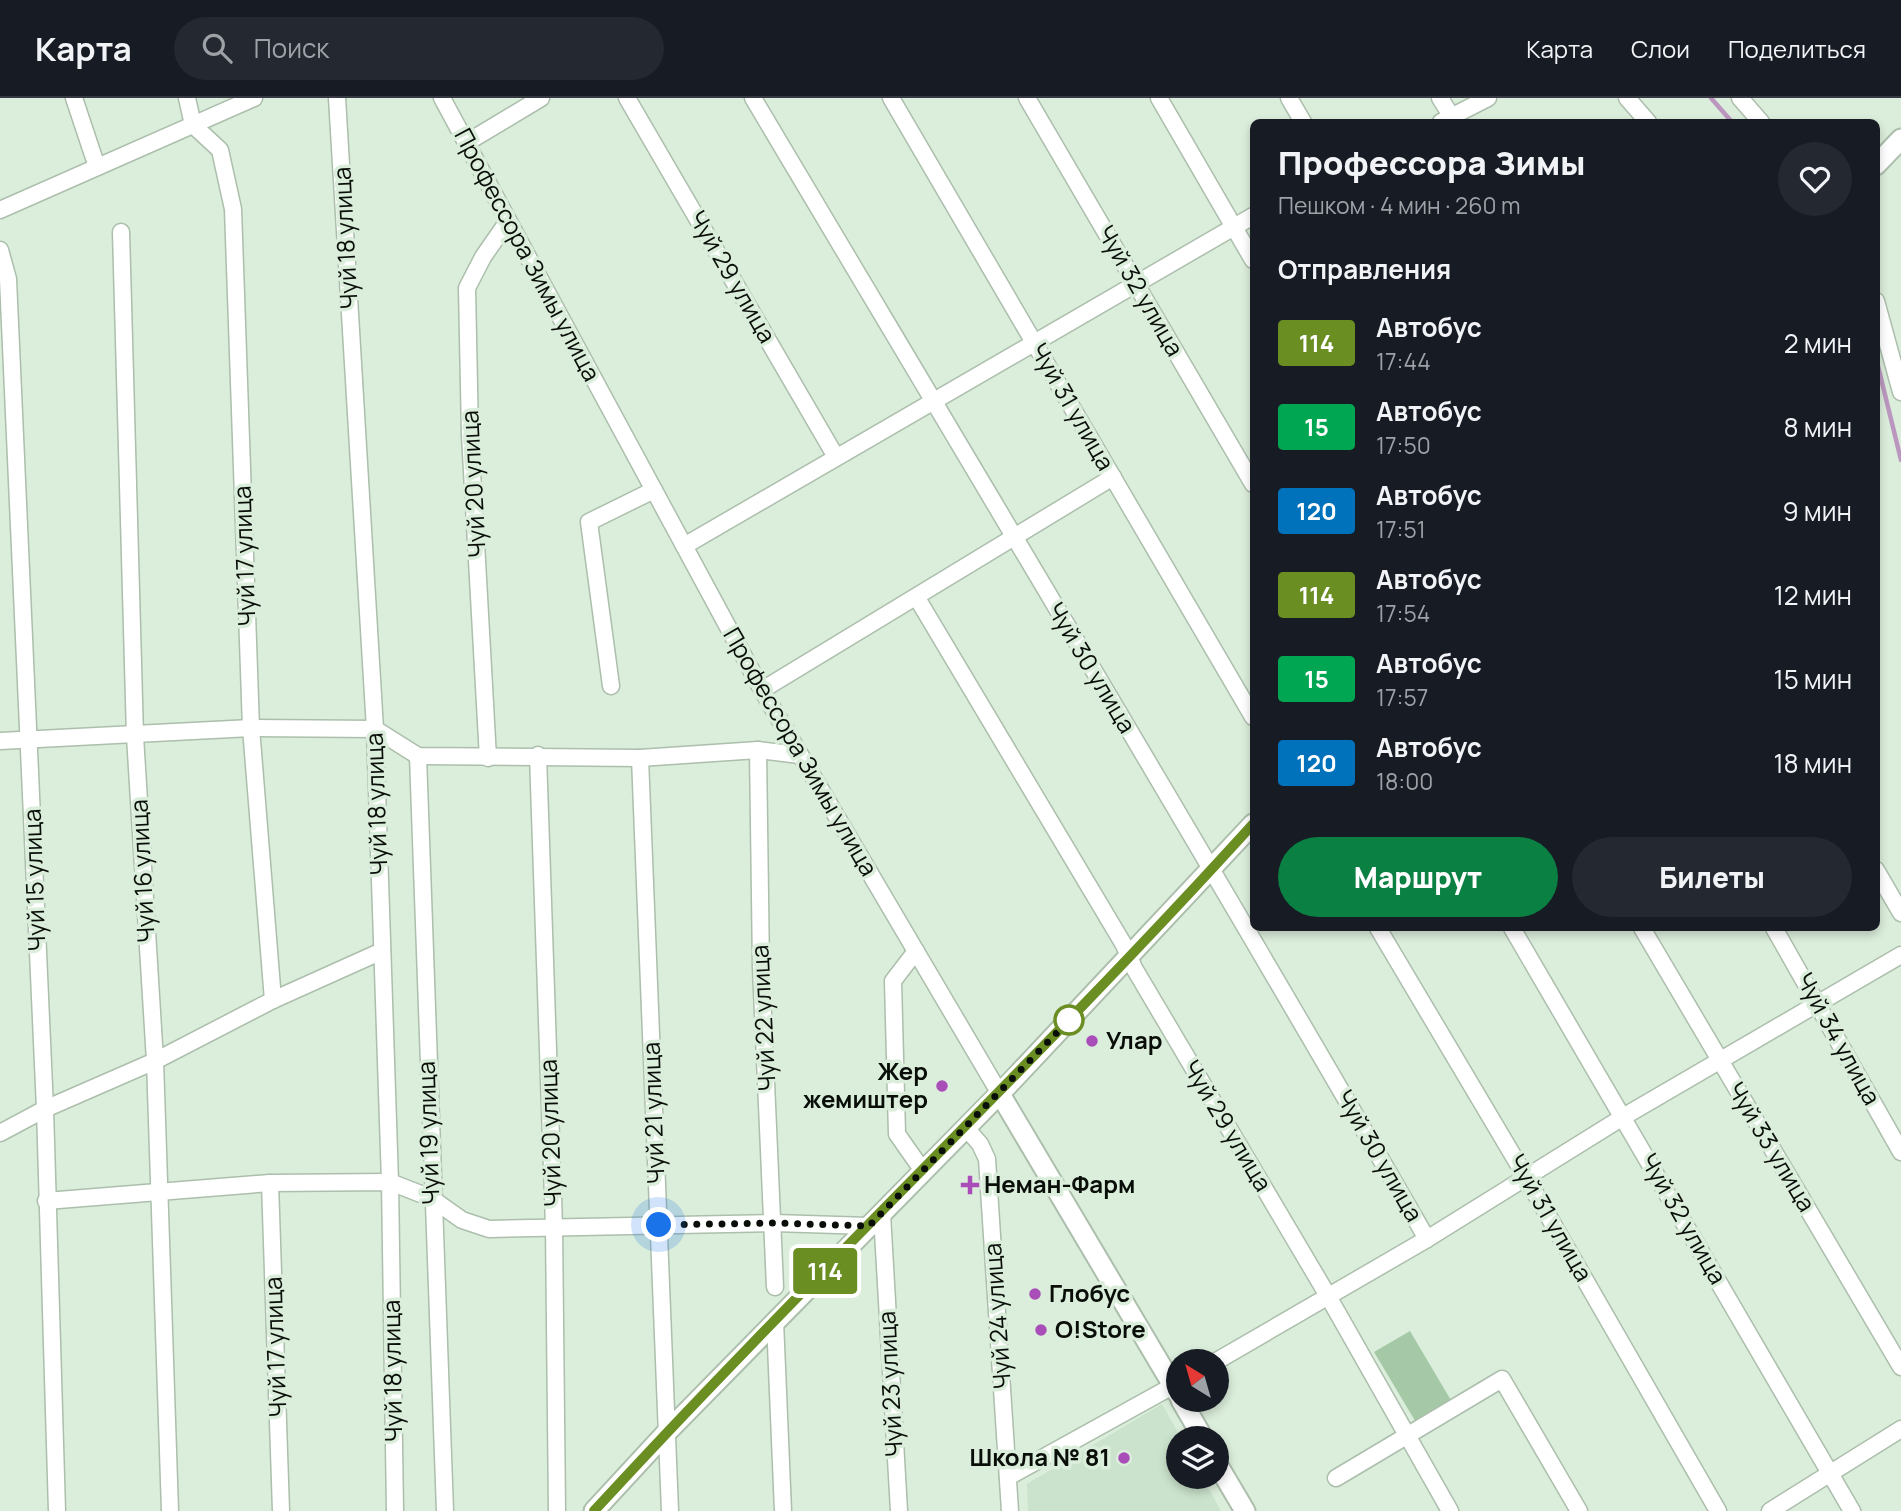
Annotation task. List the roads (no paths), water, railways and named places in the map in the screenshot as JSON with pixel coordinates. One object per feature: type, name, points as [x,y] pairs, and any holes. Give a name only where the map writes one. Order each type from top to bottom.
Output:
[{"type":"street","points":[[74,98],[97,167]]},
{"type":"street","points":[[187,98],[193,125]]},
{"type":"street","points":[[0,210],[254,98]]},
{"type":"street","name":"Чуй 18 улица","points":[[337,98],[375,729],[390,1182],[395,1511]]},
{"type":"street","name":"Профессора Зимы улица","points":[[442,98],[762,690],[1166,1373]]},
{"type":"street","points":[[466,143],[541,98]]},
{"type":"street","name":"Чуй 29 улица","points":[[627,98],[836,457]]},
{"type":"street","name":"Чуй 30 улица","points":[[753,98],[1213,868],[1427,1239]]},
{"type":"street","name":"Чуй 31 улица","points":[[891,98],[1250,712]]},
{"type":"street","name":"Чуй 32 улица","points":[[1027,98],[1250,479]]},
{"type":"street","points":[[1158,98],[1250,255]]},
{"type":"street","points":[[1289,98],[1301,119]]},
{"type":"street","points":[[1440,98],[1448,119]]},
{"type":"street","points":[[1452,119],[1488,98]]},
{"type":"street","points":[[1627,98],[1645,119]]},
{"type":"street","points":[[1740,98],[1758,119]]},
{"type":"street","name":"Чуй 17 улица","points":[[193,125],[220,150],[233,209],[251,727],[273,1000]]},
{"type":"street","points":[[1880,160],[1901,139]]},
{"type":"street","points":[[684,546],[1250,218]]},
{"type":"street","name":"Чуй 20 улица","points":[[488,758],[470,435],[467,288],[483,257],[508,221]]},
{"type":"street","name":"Чуй 16 улица","points":[[121,232],[135,736],[155,1062],[170,1511]]},
{"type":"street","name":"Чуй 15 улица","points":[[0,250],[8,279],[29,741],[45,1109],[57,1511]]},
{"type":"street","points":[[1880,316],[1901,392]]},
{"type":"street","points":[[762,690],[1113,477]]},
{"type":"street","points":[[611,686],[589,522],[654,490]]},
{"type":"street","name":"Чуй 29 улица","points":[[917,598],[1124,945],[1129,958],[1328,1296],[1450,1511]]},
{"type":"street","points":[[0,741],[135,736],[251,727],[375,729],[418,756],[640,758],[758,750],[800,755]]},
{"type":"street","name":"Чуй 22 улица","points":[[758,750],[761,968],[775,1287]]},
{"type":"street","name":"Чуй 20 улица","points":[[538,755],[554,1227],[557,1511]]},
{"type":"street","name":"Чуй 19 улица","points":[[418,756],[431,1198],[444,1511]]},
{"type":"street","name":"Чуй 21 улица","points":[[640,758],[670,1511]]},
{"type":"street","points":[[594,1511],[666,1433],[999,1094],[1250,827]]},
{"type":"street","points":[[1880,877],[1901,913]]},
{"type":"street","name":"Чуй 31 улица","points":[[1380,931],[1527,1179],[1718,1511]]},
{"type":"street","name":"Чуй 32 улица","points":[[1514,931],[1853,1511]]},
{"type":"street","name":"Чуй 33 улица","points":[[1644,931],[1901,1367]]},
{"type":"street","name":"Чуй 34 улица","points":[[1776,931],[1901,1152]]},
{"type":"street","points":[[0,1133],[45,1109],[155,1062],[273,1000],[382,951]]},
{"type":"street","points":[[915,951],[893,981],[897,1134],[923,1171]]},
{"type":"street","points":[[1229,1354],[1527,1179],[1623,1117],[1901,956]]},
{"type":"street","name":"Чуй 24 улица","points":[[966,1128],[980,1144],[987,1159],[1010,1511]]},
{"type":"street","points":[[46,1201],[270,1183],[390,1182],[431,1198],[462,1220],[489,1228],[876,1220]]},
{"type":"street","name":"Чуй 17 улица","points":[[270,1183],[281,1511]]},
{"type":"street","name":"Чуй 23 улица","points":[[876,1220],[899,1511]]},
{"type":"street","points":[[775,1321],[783,1511]]},
{"type":"street","points":[[1336,1478],[1502,1379],[1579,1511]]},
{"type":"street","points":[[1008,1478],[1166,1397]]},
{"type":"street","points":[[1770,1511],[1901,1429]]},
{"type":"street","points":[[1229,1485],[1244,1511]]},
{"type":"waterway","points":[[1711,98],[1729,119]]},
{"type":"waterway","points":[[1880,374],[1901,460]]},
{"type":"place","name":"Улар","points":[[1092,1041]]},
{"type":"place","name":"Жер жемиштер","points":[[942,1086]]},
{"type":"place","name":"Неман-Фарм","points":[[970,1185]]},
{"type":"place","name":"Глобус","points":[[1035,1294]]},
{"type":"place","name":"O!Store","points":[[1041,1330]]},
{"type":"place","name":"Школа № 81","points":[[1124,1458]]}]
